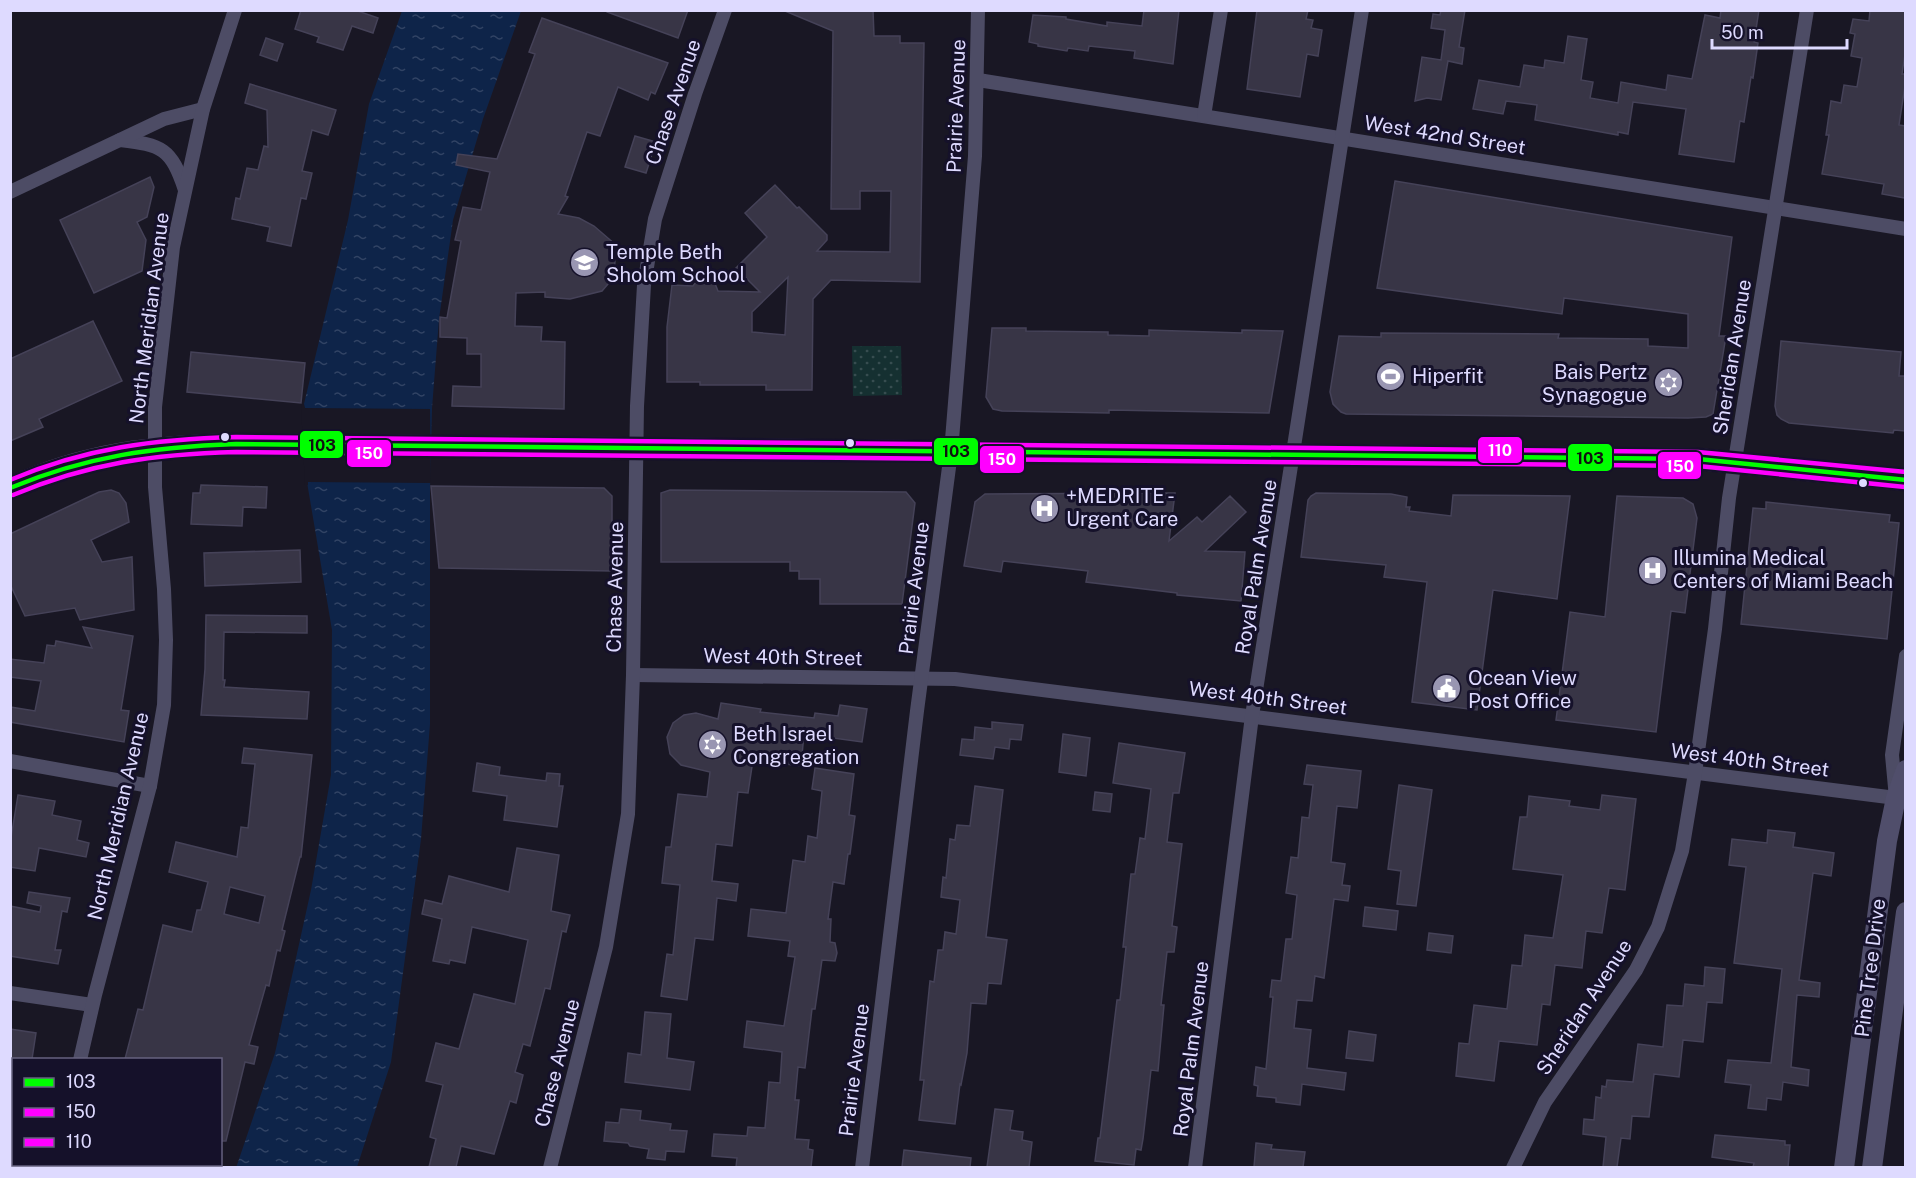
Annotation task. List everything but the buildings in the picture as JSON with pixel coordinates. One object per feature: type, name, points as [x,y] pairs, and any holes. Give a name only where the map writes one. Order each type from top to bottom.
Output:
[{"type":"main road","points":[[10,488],[81,462],[155,447],[236,444],[1663,459],[1735,462],[1905,480]]},
{"type":"main road","name":"Pine Tree Drive","points":[[1845,1167],[1883,864],[1901,801],[1905,770]]},
{"type":"main road","name":"Pine Tree Drive","points":[[1872,1167],[1905,912]]},
{"type":"street","name":"North Meridian Avenue","points":[[80,1058],[150,786],[164,705],[166,640],[155,488],[155,407],[173,247],[202,109],[235,10]]},
{"type":"street","name":"Chase Avenue","points":[[550,1167],[606,947],[628,814],[642,307],[655,219],[725,10]]},
{"type":"street","name":"Prairie Avenue","points":[[861,1167],[951,452],[971,217],[978,81],[978,10]]},
{"type":"street","points":[[1204,116],[1221,10]]},
{"type":"street","name":"Royal Palm Avenue","points":[[1195,1167],[1252,716],[1362,10]]},
{"type":"street","name":"Sheridan Avenue","points":[[1513,1167],[1545,1102],[1636,970],[1658,927],[1682,851],[1695,773],[1735,462],[1807,10]]},
{"type":"street","name":"West 42nd Street","points":[[978,81],[1905,229]]},
{"type":"street","points":[[10,192],[164,119],[202,109]]},
{"type":"street","points":[[120,140],[148,143],[164,151],[176,164],[185,191]]},
{"type":"street","points":[[1901,801],[1892,755],[1905,656]]},
{"type":"street","name":"West 40th Street","points":[[633,675],[955,679],[1901,801]]},
{"type":"street","points":[[10,761],[150,786]]},
{"type":"street","points":[[10,993],[92,1005]]},
{"type":"green space","points":[[852,346],[901,346],[902,395],[853,396]]},
{"type":"water","points":[[402,11],[521,11],[483,119],[453,220],[439,319],[432,408],[430,489],[430,724],[421,839],[391,1062],[357,1167],[236,1168],[275,1053],[311,890],[331,775],[332,630],[307,482],[304,404],[348,220],[369,104]]},
{"type":"pier","points":[[304,404],[305,408],[430,409],[431,483],[308,482],[308,485],[305,485],[301,405]]},
{"type":"transit line","name":"110","points":[[10,480],[66,460],[121,447],[177,440],[236,437],[1698,452],[1906,472]]},
{"type":"transit line","name":"103","points":[[10,488],[66,468],[121,455],[236,444],[1698,459],[1906,480]]},
{"type":"transit line","name":"150","points":[[13,495],[69,475],[123,462],[178,455],[236,452],[1698,466],[1905,487]]},
{"type":"place","name":"Temple Beth Sholom School","points":[[585,263]]},
{"type":"place","name":"Hiperfit","points":[[1391,376]]},
{"type":"place","name":"Bais Pertz Synagogue","points":[[1668,383]]},
{"type":"place","name":"+MEDRITE - Urgent Care","points":[[1045,508]]},
{"type":"place","name":"Illumina Medical Centers of Miami Beach","points":[[1652,570]]},
{"type":"place","name":"Ocean View Post Office","points":[[1447,689]]},
{"type":"place","name":"Beth Israel Congregation","points":[[712,745]]}]
